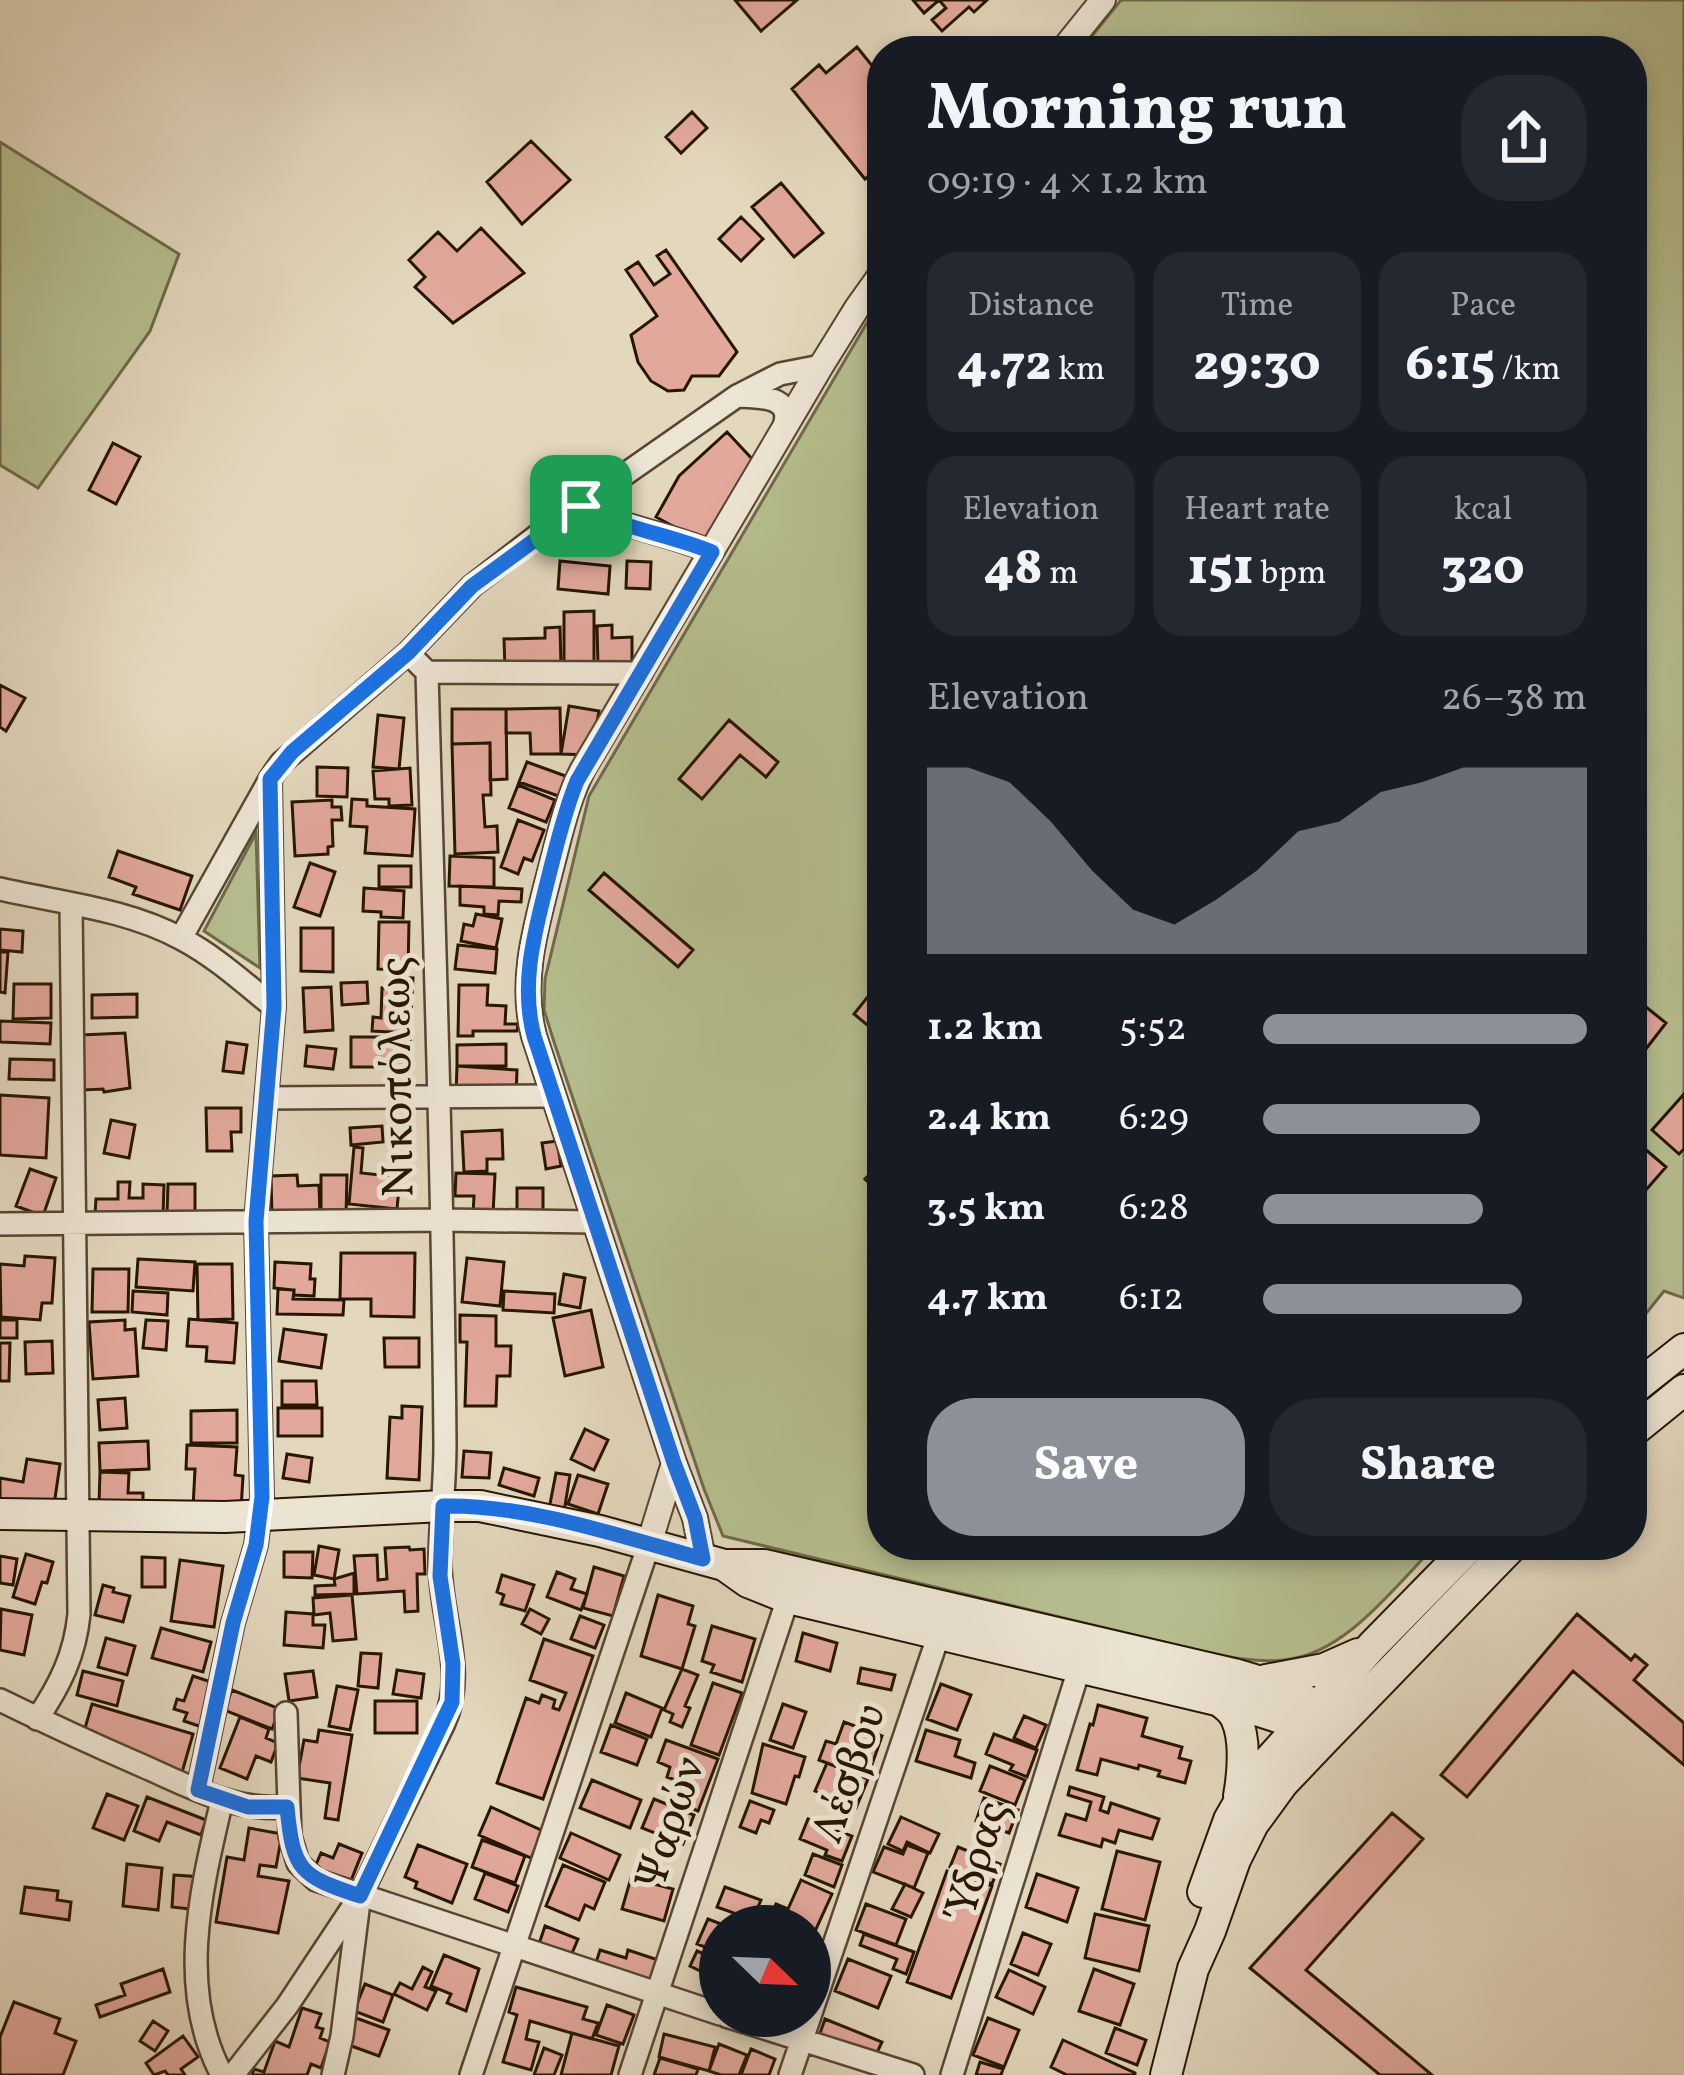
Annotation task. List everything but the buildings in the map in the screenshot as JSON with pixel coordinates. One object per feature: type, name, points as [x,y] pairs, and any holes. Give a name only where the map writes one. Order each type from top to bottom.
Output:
[{"type":"main road","points":[[1647,1378],[1684,1349]]},
{"type":"main road","points":[[1647,1420],[1684,1390]]},
{"type":"main road","points":[[0,1514],[261,1516],[443,1506],[514,1511],[714,1562],[765,1564],[1281,1687],[1320,1724]]},
{"type":"main road","points":[[1192,1969],[1253,1824],[1373,1645],[1456,1560]]},
{"type":"main road","points":[[1166,2075],[1192,1969],[1197,1913],[1239,1799],[1262,1767],[1320,1724],[1497,1560]]},
{"type":"main road","points":[[714,1562],[788,1598],[1320,1724]]},
{"type":"main road","points":[[1257,1681],[1324,1669],[1373,1645]]},
{"type":"main road","points":[[1215,1699],[1238,1721],[1239,1799]]},
{"type":"street","points":[[1074,36],[1103,0]]},
{"type":"street","points":[[714,1562],[674,1463],[554,1096],[529,1011],[531,950],[571,795],[591,755],[867,294]]},
{"type":"street","points":[[181,938],[270,779],[292,752],[408,653],[494,568],[737,396],[780,374],[821,366]]},
{"type":"street","points":[[737,396],[775,400],[784,407],[788,419],[782,432]]},
{"type":"street","points":[[581,506],[613,522],[712,552]]},
{"type":"street","points":[[408,653],[427,672],[641,673]]},
{"type":"street","name":"Νικοπόλεως","points":[[360,1896],[452,1702],[453,1664],[440,1576],[445,1450],[442,1220],[427,672]]},
{"type":"street","points":[[198,1790],[261,1516],[256,1221],[274,1007],[270,779]]},
{"type":"street","points":[[0,889],[126,916],[181,938],[274,1007]]},
{"type":"street","points":[[37,1719],[64,1675],[79,1614],[71,904]]},
{"type":"street","points":[[266,1098],[554,1096]]},
{"type":"street","points":[[0,1224],[594,1222]]},
{"type":"street","points":[[471,2075],[674,1463]]},
{"type":"street","name":"Ψαρών","points":[[630,2075],[788,1598]]},
{"type":"street","name":"Λέσβου","points":[[790,2075],[939,1634]]},
{"type":"street","name":"Ύδρας","points":[[952,2075],[1080,1666]]},
{"type":"street","points":[[0,1700],[222,1800],[258,1808],[287,1807]]},
{"type":"street","points":[[286,1713],[287,1807],[292,1845],[304,1871],[324,1884],[699,2007]]},
{"type":"street","points":[[222,1800],[201,1902],[196,1970],[202,2023],[222,2075]]},
{"type":"street","points":[[233,2075],[287,2006],[360,1896]]},
{"type":"street","points":[[333,2075],[360,1896]]},
{"type":"street","points":[[793,2037],[913,2075]]},
{"type":"green space","points":[[1121,0],[1684,0],[1684,1298],[1664,1291],[1647,1312],[1647,36],[1092,36]]},
{"type":"green space","points":[[0,142],[179,254],[150,331],[38,488],[0,465]]},
{"type":"green space","points":[[867,323],[867,1560],[1422,1560],[1368,1616],[1328,1646],[1306,1655],[1253,1660],[723,1536],[544,1010],[545,979],[589,796]]},
{"type":"green space","points":[[256,833],[260,968],[204,931]]},
{"type":"route","points":[[581,506],[613,522],[712,552],[577,781],[549,876],[527,984],[534,1036],[695,1518],[703,1559],[514,1511],[443,1506],[440,1576],[453,1664],[452,1702],[360,1896],[324,1884],[304,1871],[292,1845],[287,1807],[248,1807],[198,1790],[233,1623],[256,1545],[262,1497],[256,1221],[274,1007],[270,779],[292,752],[408,653],[472,586],[581,506]]}]
